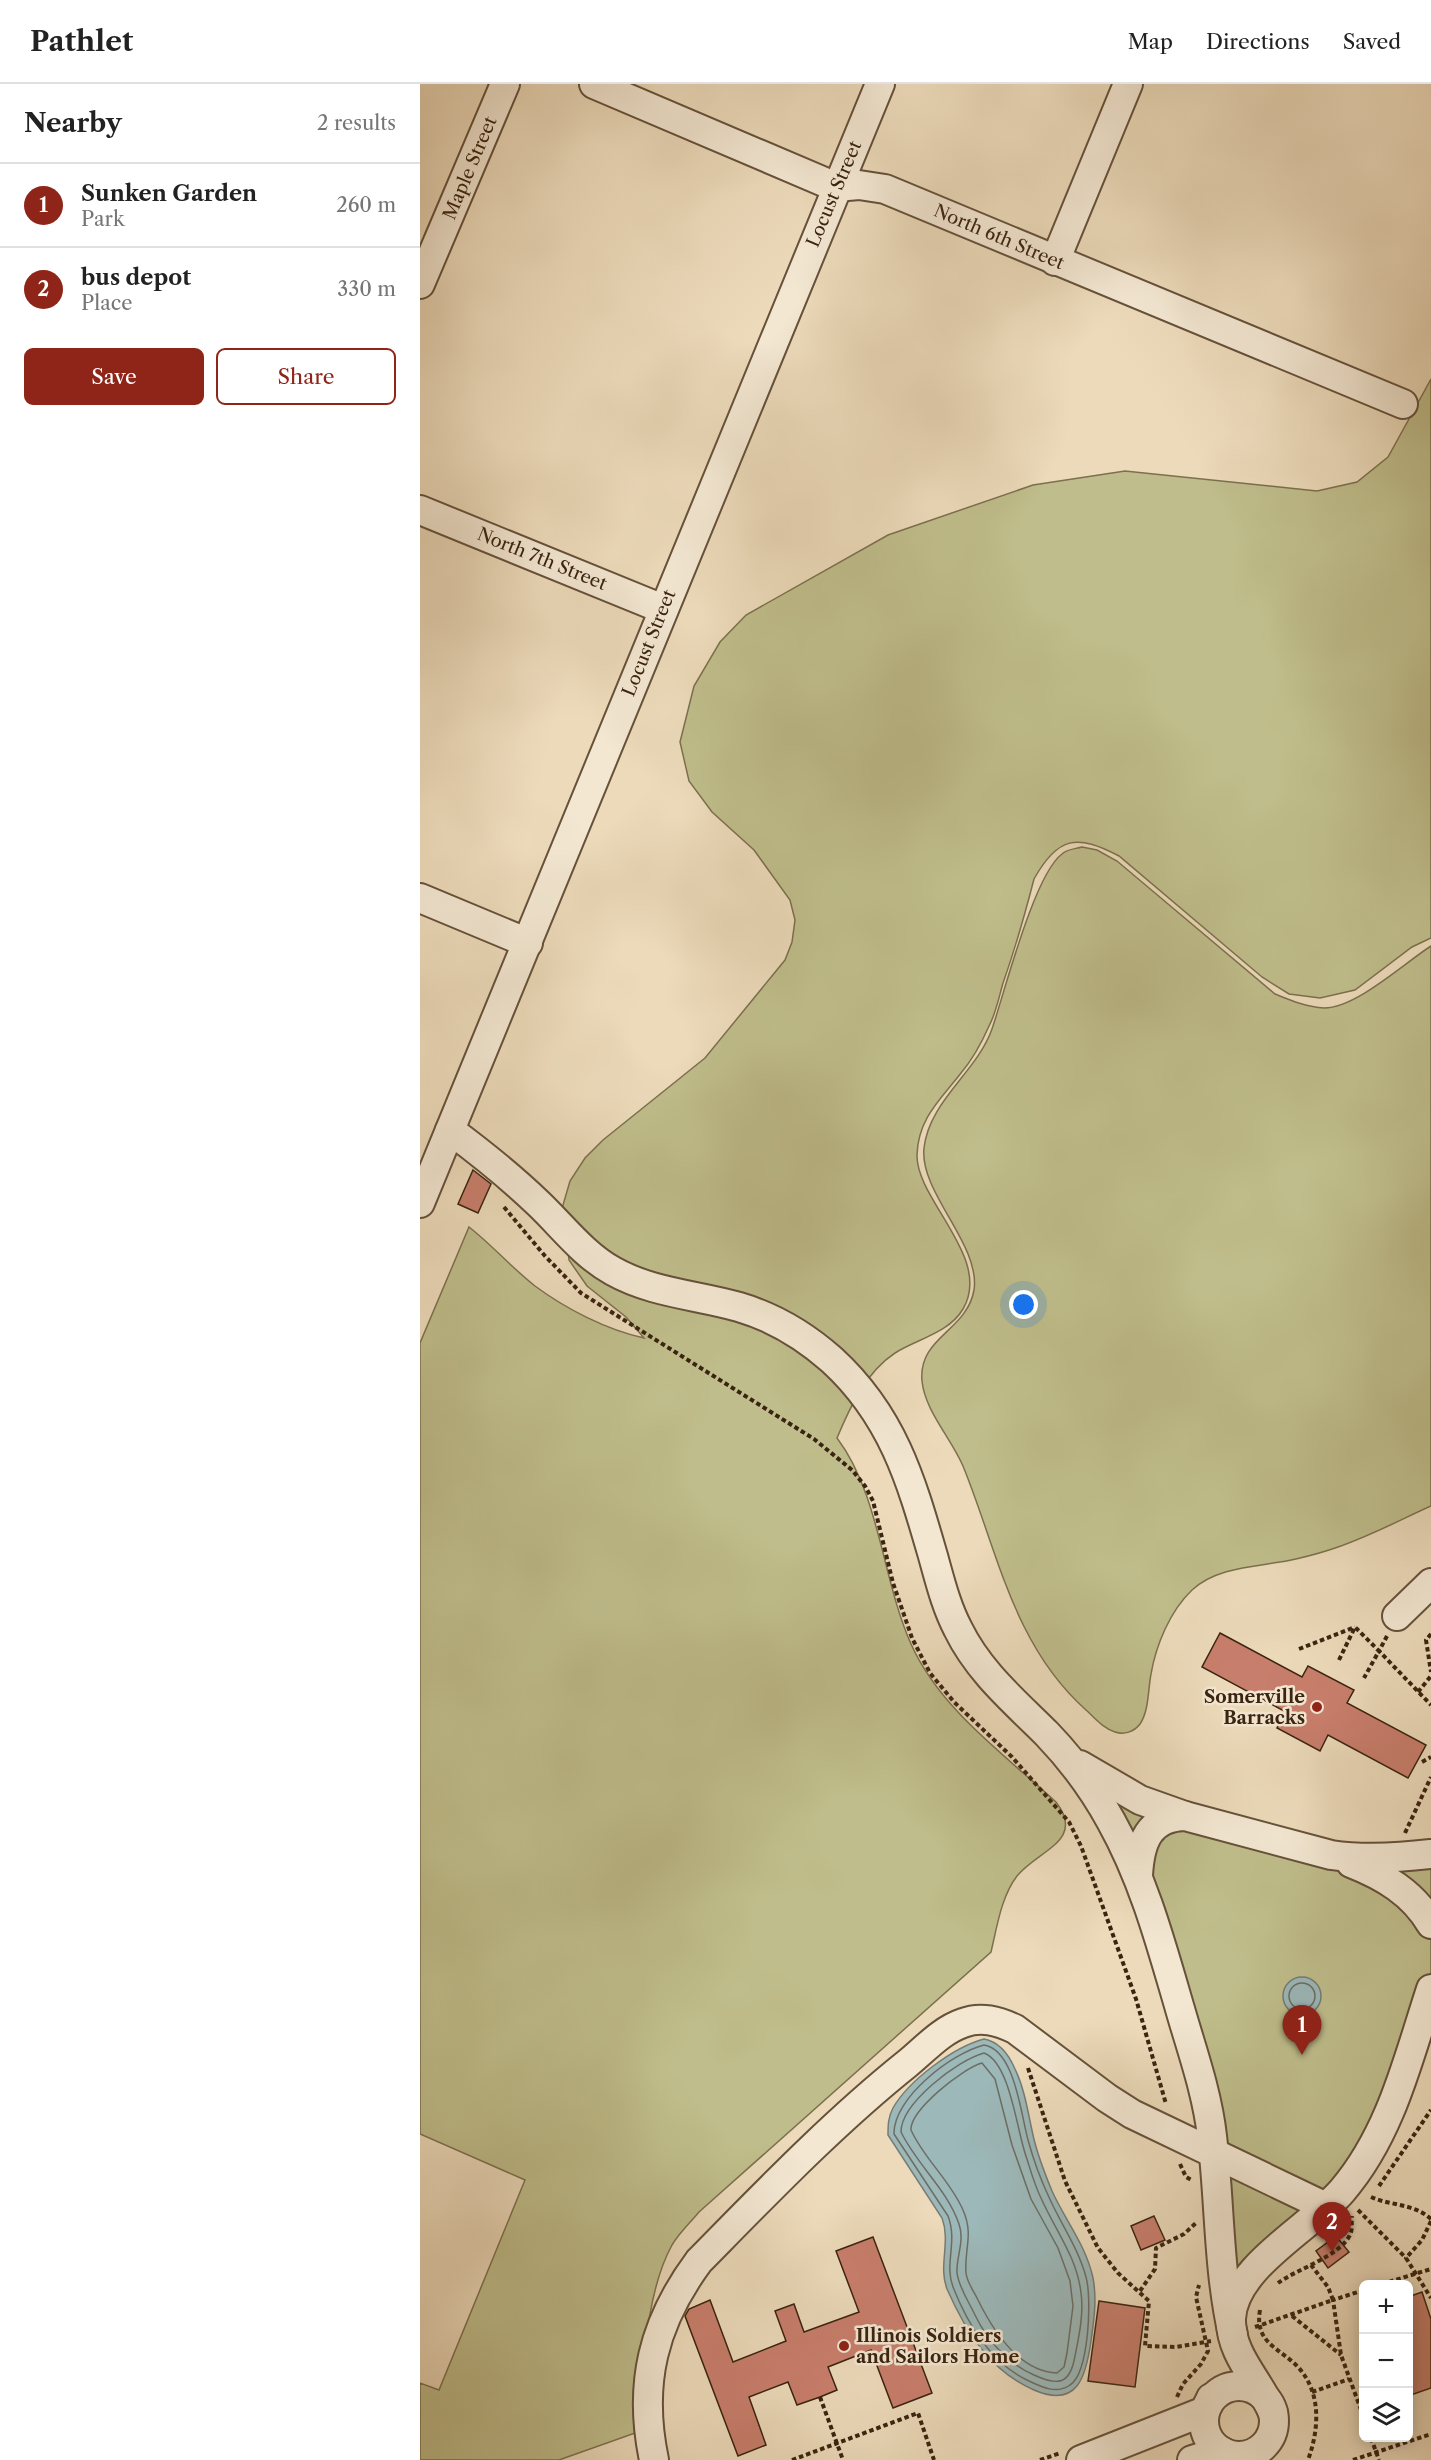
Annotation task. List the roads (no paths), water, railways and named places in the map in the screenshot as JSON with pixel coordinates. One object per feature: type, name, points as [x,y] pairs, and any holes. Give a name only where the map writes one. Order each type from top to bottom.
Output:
[{"type":"street","name":"Maple Street","points":[[420,285],[505,84]]},
{"type":"street","name":"North 6th Street","points":[[594,84],[836,187],[859,185],[885,189],[1402,404]]},
{"type":"street","name":"Locust Street","points":[[420,1203],[879,84]]},
{"type":"street","points":[[1055,261],[1128,84]]},
{"type":"street","name":"North 7th Street","points":[[420,510],[663,609]]},
{"type":"street","points":[[420,898],[528,943]]},
{"type":"street","points":[[450,1130],[494,1162],[587,1253],[610,1269],[635,1282],[740,1308],[772,1320],[800,1336],[830,1358],[854,1382],[876,1409],[897,1445],[909,1475],[948,1609],[960,1635],[997,1686],[1085,1769],[1116,1789],[1185,1816],[1331,1855],[1354,1858],[1393,1858],[1431,1854]]},
{"type":"street","points":[[1397,1616],[1431,1583]]},
{"type":"street","points":[[1050,1738],[1084,1779],[1111,1819],[1138,1875],[1204,2088],[1214,2153],[1225,2342],[1232,2368],[1210,2398],[1205,2411],[1206,2434],[1229,2456]]},
{"type":"street","points":[[1138,1875],[1140,1852],[1154,1825],[1166,1818],[1185,1816]]},
{"type":"street","points":[[1331,1855],[1388,1880],[1418,1904],[1431,1924]]},
{"type":"street","points":[[1225,2342],[1233,2303],[1244,2281],[1326,2207],[1358,2170],[1378,2138],[1399,2087],[1431,1989]]},
{"type":"street","points":[[654,2460],[647,2412],[649,2379],[655,2343],[678,2289],[699,2261],[759,2200],[882,2083],[951,2028],[974,2020],[999,2022],[1015,2029],[1107,2098],[1173,2133],[1326,2207]]},
{"type":"street","points":[[1225,2342],[1264,2392],[1273,2418],[1272,2460]]},
{"type":"street","points":[[1072,2456],[1205,2411],[1218,2392],[1239,2386],[1261,2393],[1273,2418],[1264,2445],[1244,2456],[1192,2460]]},
{"type":"water","points":[[1302,1977],[1315,1983],[1321,1996],[1315,2009],[1302,2015],[1289,2009],[1283,1996],[1289,1983]]},
{"type":"water","points":[[984,2039],[995,2043],[1003,2050],[1015,2069],[1024,2093],[1044,2171],[1057,2202],[1075,2233],[1093,2278],[1095,2310],[1086,2366],[1077,2386],[1061,2395],[1049,2395],[1018,2382],[992,2361],[971,2335],[947,2289],[942,2218],[888,2135],[891,2111],[900,2097],[921,2076],[959,2049]]},
{"type":"place","name":"Somerville Barracks","points":[[1317,1707]]},
{"type":"place","name":"Sunken Garden","points":[[1302,2055]]},
{"type":"place","name":"bus depot","points":[[1332,2252]]},
{"type":"place","name":"Illinois Soldiers and Sailors Home","points":[[844,2346]]}]
